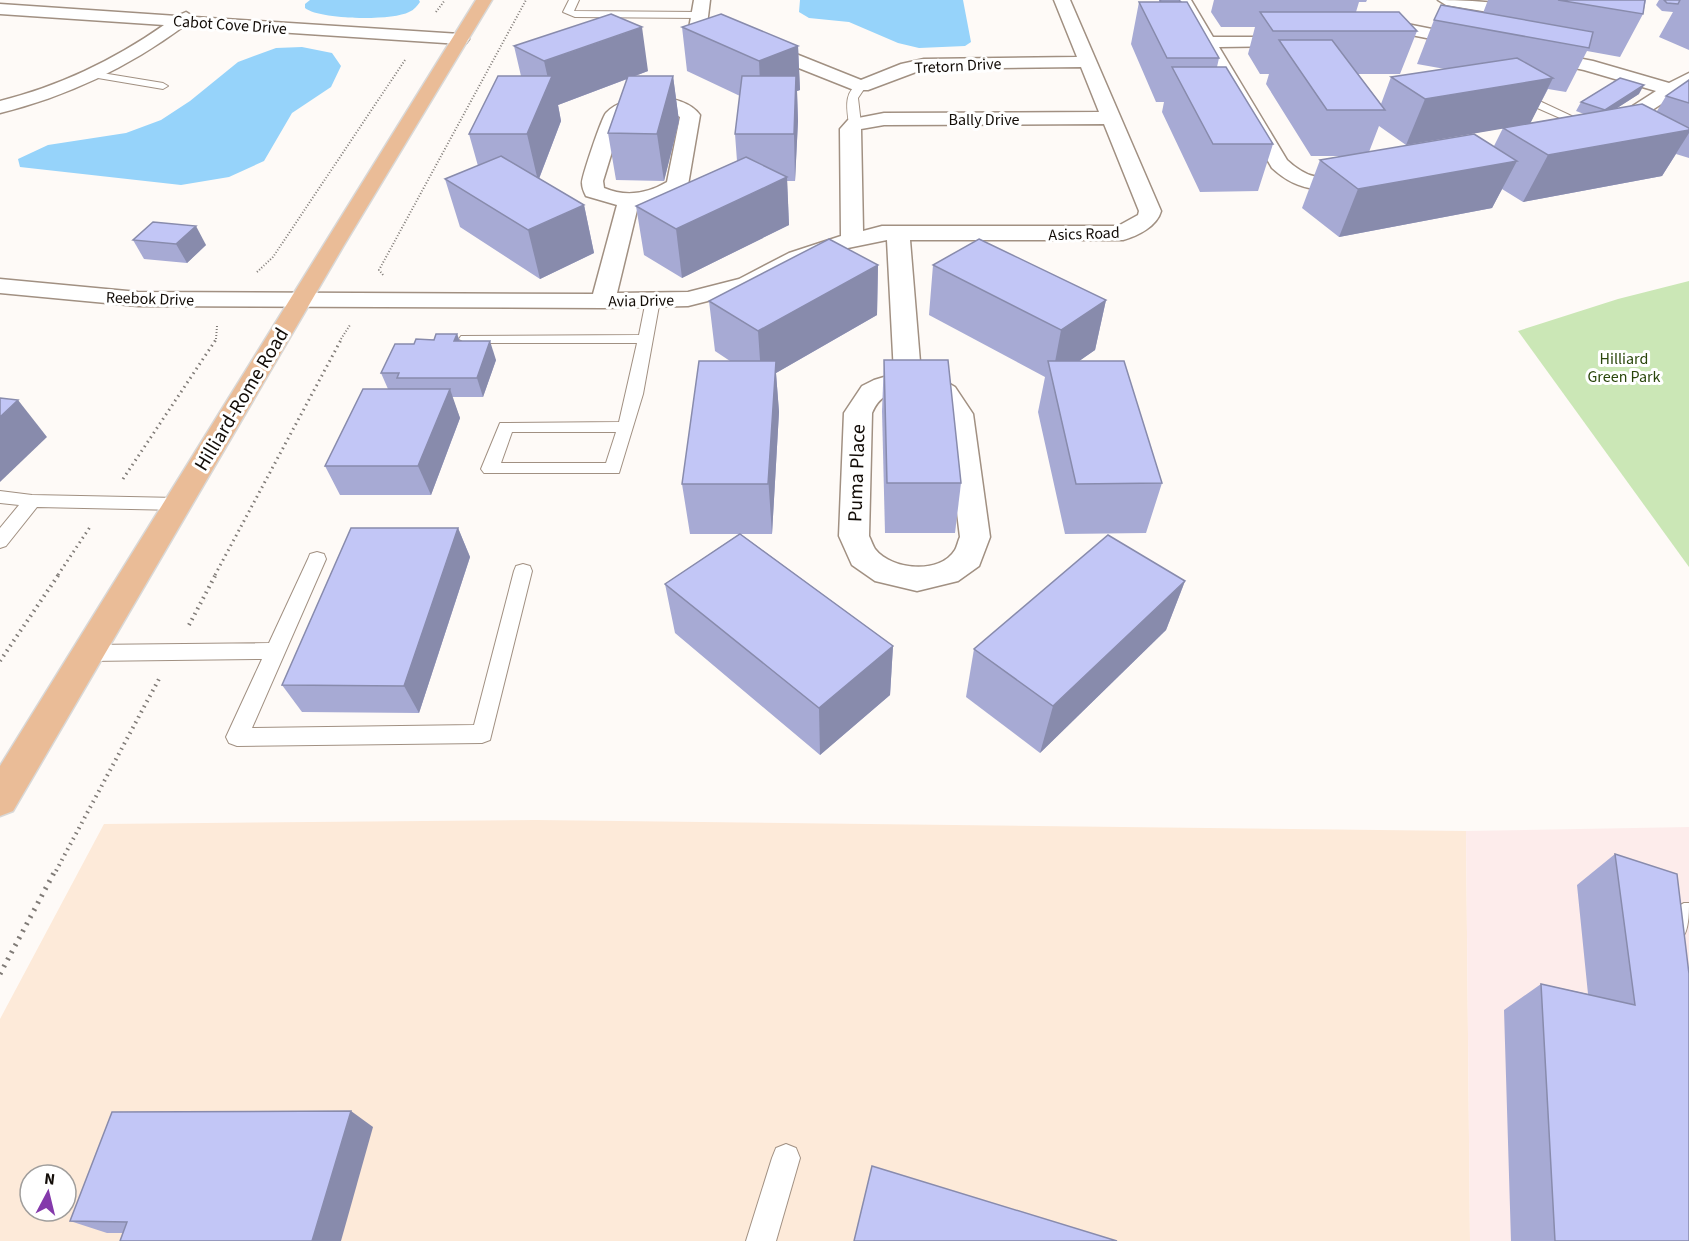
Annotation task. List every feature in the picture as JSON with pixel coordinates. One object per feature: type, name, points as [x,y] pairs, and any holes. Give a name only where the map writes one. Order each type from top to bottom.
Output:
[{"type":"main road","name":"Hilliard-Rome Road","points":[[0,799],[484,0]]},
{"type":"street","name":"Asics Road","points":[[852,239],[898,233],[1111,234],[1133,228],[1148,218],[1150,211],[1062,0]]},
{"type":"street","points":[[1446,0],[1542,17]]},
{"type":"street","points":[[1189,1],[1206,42],[1279,164],[1294,177],[1335,184],[1381,176]]},
{"type":"street","points":[[701,7],[697,34],[703,39],[758,46],[861,86]]},
{"type":"street","name":"Cabot Cove Drive","points":[[0,9],[460,39]]},
{"type":"street","points":[[0,107],[72,86],[96,75],[197,9]]},
{"type":"street","points":[[1406,10],[1403,21],[1390,31],[1487,45]]},
{"type":"street","points":[[1206,42],[1313,41]]},
{"type":"street","points":[[1519,51],[1587,65],[1670,89]]},
{"type":"street","name":"Tretorn Drive","points":[[861,86],[907,68],[924,64],[1087,62]]},
{"type":"street","points":[[1577,140],[1603,134],[1689,78]]},
{"type":"street","points":[[664,103],[681,107],[690,115],[677,185],[666,193],[648,199],[629,200],[608,198],[594,191],[592,181],[613,117],[625,108],[644,104],[664,103]]},
{"type":"street","name":"Bally Drive","points":[[855,124],[884,119],[1113,118]]},
{"type":"street","points":[[852,239],[850,129],[855,124]]},
{"type":"street","points":[[603,301],[629,200]]},
{"type":"street","points":[[898,233],[908,380]]},
{"type":"street","name":"Avia Drive","points":[[301,299],[603,301],[688,299],[747,284],[797,258],[852,239]]},
{"type":"street","name":"Reebok Drive","points":[[0,286],[138,299],[301,299]]},
{"type":"street","name":"Puma Place","points":[[908,380],[933,385],[952,397],[959,414],[975,537],[968,558],[946,573],[917,579],[886,573],[863,557],[855,536],[858,412],[864,396],[883,384],[908,380]]},
{"type":"lane","points":[[574,0],[568,12],[575,14],[701,7]]},
{"type":"lane","points":[[96,75],[163,86]]},
{"type":"lane","points":[[855,124],[852,98],[855,90],[861,86]]},
{"type":"lane","points":[[1499,93],[1529,100],[1603,134]]},
{"type":"lane","points":[[626,427],[506,427],[490,469],[613,469],[626,427],[635,394],[653,300]]},
{"type":"lane","points":[[466,339],[645,339]]},
{"type":"lane","points":[[0,497],[32,501],[177,504]]},
{"type":"lane","points":[[0,541],[32,501]]},
{"type":"lane","points":[[317,559],[237,737],[482,734],[523,571]]},
{"type":"lane","points":[[88,654],[276,651]]},
{"type":"lane","points":[[1669,961],[1667,938],[1684,915],[1689,915]]},
{"type":"lane","points":[[761,1241],[786,1158]]},
{"type":"path","points":[[386,279],[379,270],[526,0]]},
{"type":"path","points":[[253,276],[273,257],[407,56]]},
{"type":"shaded area","points":[[536,820],[1466,831],[1470,1241],[0,1241],[0,1019],[104,824]]},
{"type":"shaded area","points":[[1689,827],[1689,1241],[1470,1241],[1466,831]]},
{"type":"green space","name":"Hilliard Green Park","points":[[1689,281],[1689,567],[1518,331],[1618,299]]},
{"type":"water","points":[[310,0],[419,0],[420,2],[409,12],[400,15],[356,18],[313,12],[305,8],[305,4]]},
{"type":"water","points":[[800,0],[963,0],[971,42],[965,46],[919,48],[898,43],[849,22],[809,18],[799,12]]},
{"type":"water","points":[[302,47],[332,53],[341,66],[331,87],[292,113],[264,161],[229,177],[181,185],[20,167],[18,159],[48,145],[126,133],[161,120],[190,101],[238,62],[276,48]]},
{"type":"building","points":[[1160,0],[1179,0],[1181,2],[1161,2]]},
{"type":"building","points":[[1558,0],[1645,0],[1643,14]]},
{"type":"building","points":[[1664,0],[1680,0],[1678,4],[1667,3]]},
{"type":"building","points":[[1139,2],[1187,2],[1219,58],[1167,58]]},
{"type":"building","points":[[1441,5],[1593,32],[1589,48],[1434,20]]},
{"type":"building","points":[[1260,12],[1399,12],[1417,31],[1273,31]]},
{"type":"building","points":[[611,14],[642,27],[544,61],[514,46]]},
{"type":"building","points":[[721,14],[798,46],[759,61],[682,27]]},
{"type":"building","points":[[1279,40],[1332,40],[1385,110],[1327,110]]},
{"type":"building","points":[[1517,58],[1553,78],[1425,99],[1391,77]]},
{"type":"building","points":[[1172,67],[1226,67],[1273,144],[1213,144]]},
{"type":"building","points":[[498,76],[552,76],[527,134],[469,134]]},
{"type":"building","points":[[628,76],[673,76],[657,134],[608,133]]},
{"type":"building","points":[[742,76],[796,76],[794,134],[735,134]]},
{"type":"building","points":[[1620,78],[1644,85],[1605,110],[1581,102]]},
{"type":"building","points":[[1689,80],[1689,103],[1666,96]]},
{"type":"building","points":[[1642,104],[1689,130],[1548,155],[1503,128]]},
{"type":"building","points":[[1474,134],[1517,161],[1358,189],[1320,160]]},
{"type":"building","points":[[501,156],[584,205],[528,230],[445,179]]},
{"type":"building","points":[[746,157],[787,177],[676,229],[636,206]]},
{"type":"building","points":[[153,222],[196,226],[176,244],[133,240]]},
{"type":"building","points":[[829,239],[878,265],[758,331],[709,301]]},
{"type":"building","points":[[979,239],[1106,300],[1061,330],[933,265]]},
{"type":"building","points":[[436,334],[457,334],[454,341],[490,341],[477,378],[397,378],[399,373],[381,373],[395,344],[414,344],[416,339],[434,340]]},
{"type":"building","points":[[884,360],[948,360],[961,483],[887,483]]},
{"type":"building","points":[[699,361],[776,361],[768,484],[682,484]]},
{"type":"building","points":[[1048,361],[1124,361],[1162,483],[1076,484]]},
{"type":"building","points":[[363,389],[450,389],[418,466],[325,466]]},
{"type":"building","points":[[0,398],[18,400],[0,417]]},
{"type":"building","points":[[351,528],[458,528],[404,686],[282,685]]},
{"type":"building","points":[[740,534],[893,646],[819,708],[665,584]]},
{"type":"building","points":[[1108,535],[1185,581],[1053,706],[974,649]]},
{"type":"building","points":[[1615,854],[1677,874],[1689,974],[1689,1241],[1555,1241],[1541,984],[1635,1005]]},
{"type":"building","points":[[351,1111],[312,1241],[120,1241],[127,1222],[78,1221],[78,1200],[112,1112]]},
{"type":"building","points":[[872,1166],[1117,1241],[854,1241]]}]
